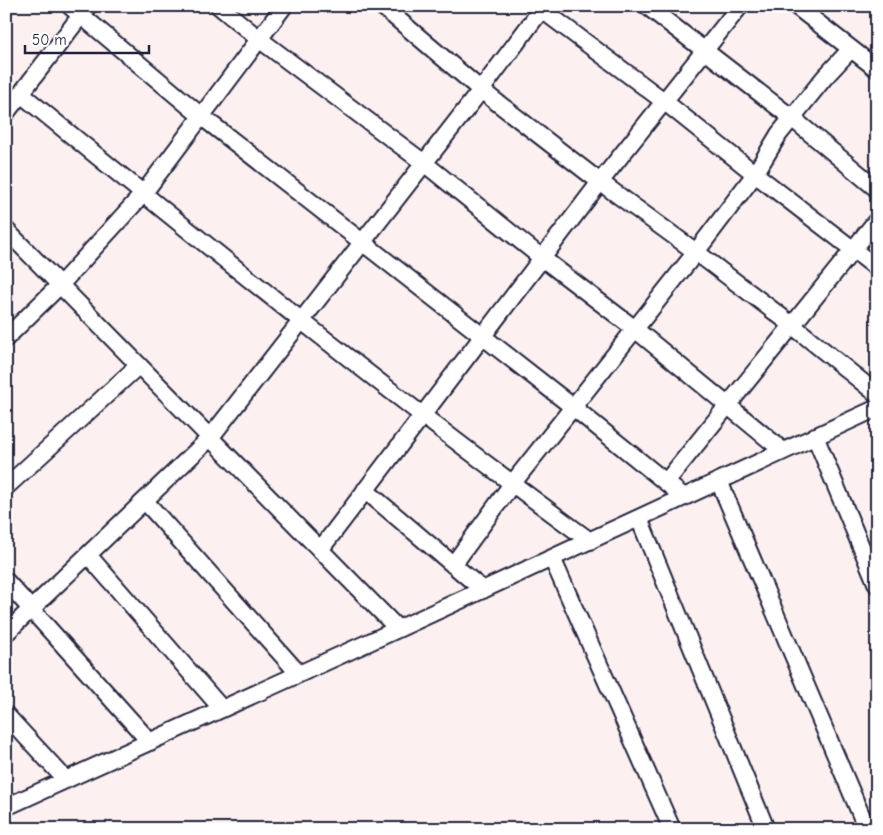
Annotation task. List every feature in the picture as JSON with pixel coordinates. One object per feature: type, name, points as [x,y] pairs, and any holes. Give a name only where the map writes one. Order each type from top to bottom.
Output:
[{"type":"street","points":[[219,6],[259,39],[424,163],[542,258],[636,329],[783,451]]},
{"type":"street","points":[[6,338],[60,285],[142,194],[284,6]]},
{"type":"street","points":[[382,6],[481,90],[600,182],[792,325],[877,394]]},
{"type":"street","points":[[647,6],[792,118],[877,190]]},
{"type":"street","points":[[320,550],[600,182],[740,6]]},
{"type":"street","points":[[796,6],[877,69]]},
{"type":"street","points":[[6,634],[210,438],[481,90],[539,8],[665,102],[877,268]]},
{"type":"street","points":[[6,113],[79,9],[201,116],[573,407],[684,497]]},
{"type":"street","points":[[453,565],[512,484],[636,329],[755,174],[779,134],[824,78],[851,49]]},
{"type":"street","points":[[20,94],[302,321],[512,484],[590,540]]},
{"type":"street","points":[[666,482],[877,220]]},
{"type":"street","points":[[6,230],[398,629]]},
{"type":"street","points":[[6,487],[139,365]]},
{"type":"street","points":[[6,807],[877,408]]},
{"type":"street","points":[[815,436],[877,585]]},
{"type":"street","points":[[719,481],[867,829]]},
{"type":"street","points":[[365,490],[483,590]]},
{"type":"street","points":[[145,500],[299,674]]},
{"type":"street","points":[[639,518],[766,829]]},
{"type":"street","points":[[88,554],[222,709]]},
{"type":"street","points":[[552,558],[672,829]]},
{"type":"street","points":[[6,581],[150,742]]},
{"type":"street","points":[[6,715],[66,780]]}]
